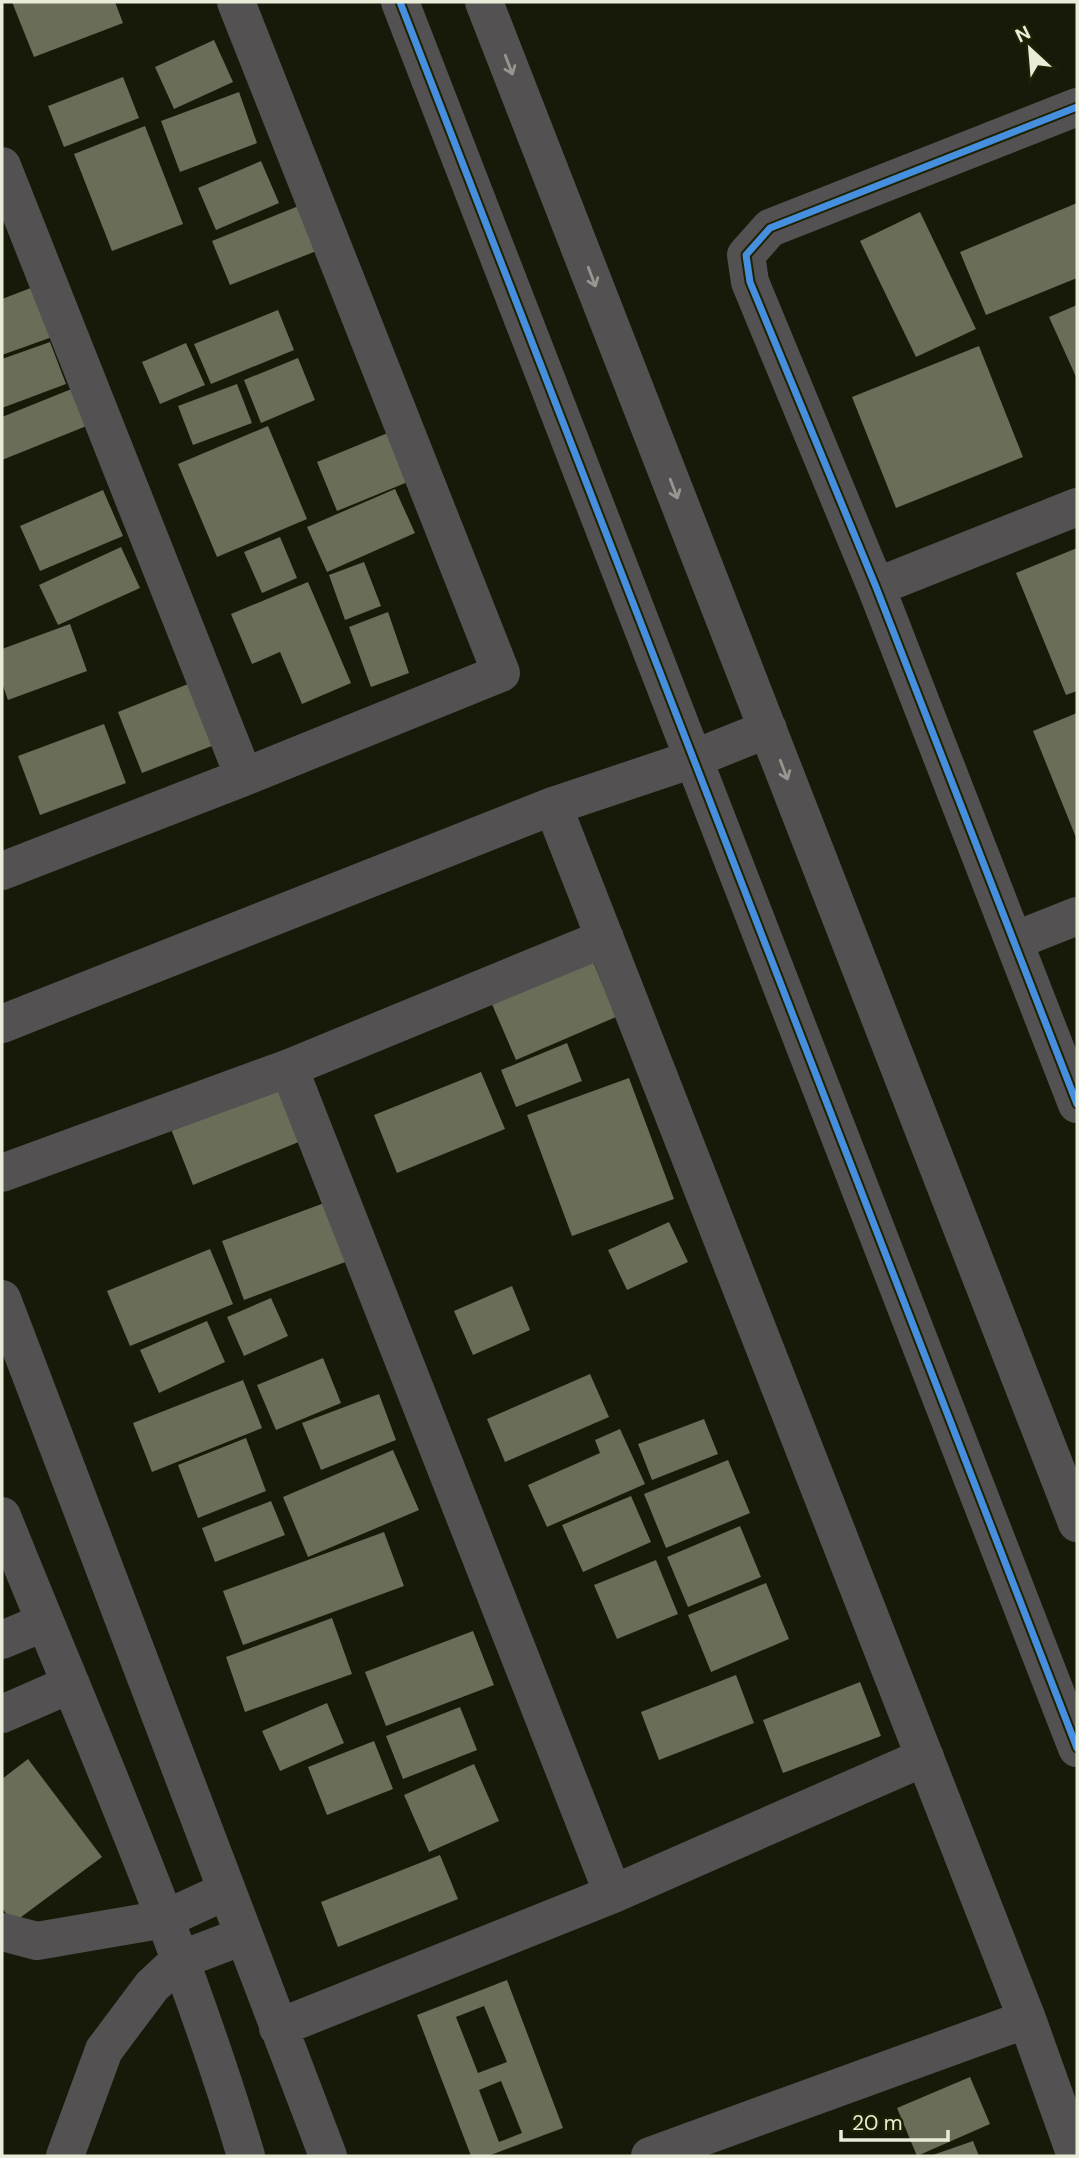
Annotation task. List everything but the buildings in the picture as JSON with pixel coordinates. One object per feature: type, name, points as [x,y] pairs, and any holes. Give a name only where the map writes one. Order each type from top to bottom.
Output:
[{"type":"street","points":[[2,871],[244,778],[501,673],[236,2]]},
{"type":"street","points":[[400,2],[1077,1748]]},
{"type":"street","points":[[484,2],[1077,1523]]},
{"type":"street","points":[[1077,107],[770,228],[746,255],[750,282],[876,587],[1077,1104]]},
{"type":"street","points":[[2,166],[244,778]]},
{"type":"street","points":[[876,587],[1077,507]]},
{"type":"street","points":[[2,1024],[553,806],[693,759],[768,729]]},
{"type":"street","points":[[553,806],[1027,2019],[1076,2156]]},
{"type":"street","points":[[1014,941],[1077,916]]},
{"type":"street","points":[[2,1173],[289,1068],[605,938]]},
{"type":"street","points":[[289,1068],[613,1894]]},
{"type":"street","points":[[2,1299],[328,2156]]},
{"type":"street","points":[[2,1516],[165,1919],[219,2065],[246,2156]]},
{"type":"street","points":[[2,1640],[44,1622]]},
{"type":"street","points":[[2,1714],[71,1684]]},
{"type":"street","points":[[278,2028],[613,1894],[925,1758]]},
{"type":"street","points":[[2,1932],[37,1941],[165,1919],[226,1892]]},
{"type":"street","points":[[65,2156],[104,2050],[152,1986],[180,1960],[243,1936]]},
{"type":"street","points":[[650,2156],[697,2148],[1027,2019]]},
{"type":"cycle path","points":[[400,2],[1077,1748]]},
{"type":"cycle path","points":[[1077,107],[770,228],[746,255],[750,282],[876,587],[1077,1104]]}]
